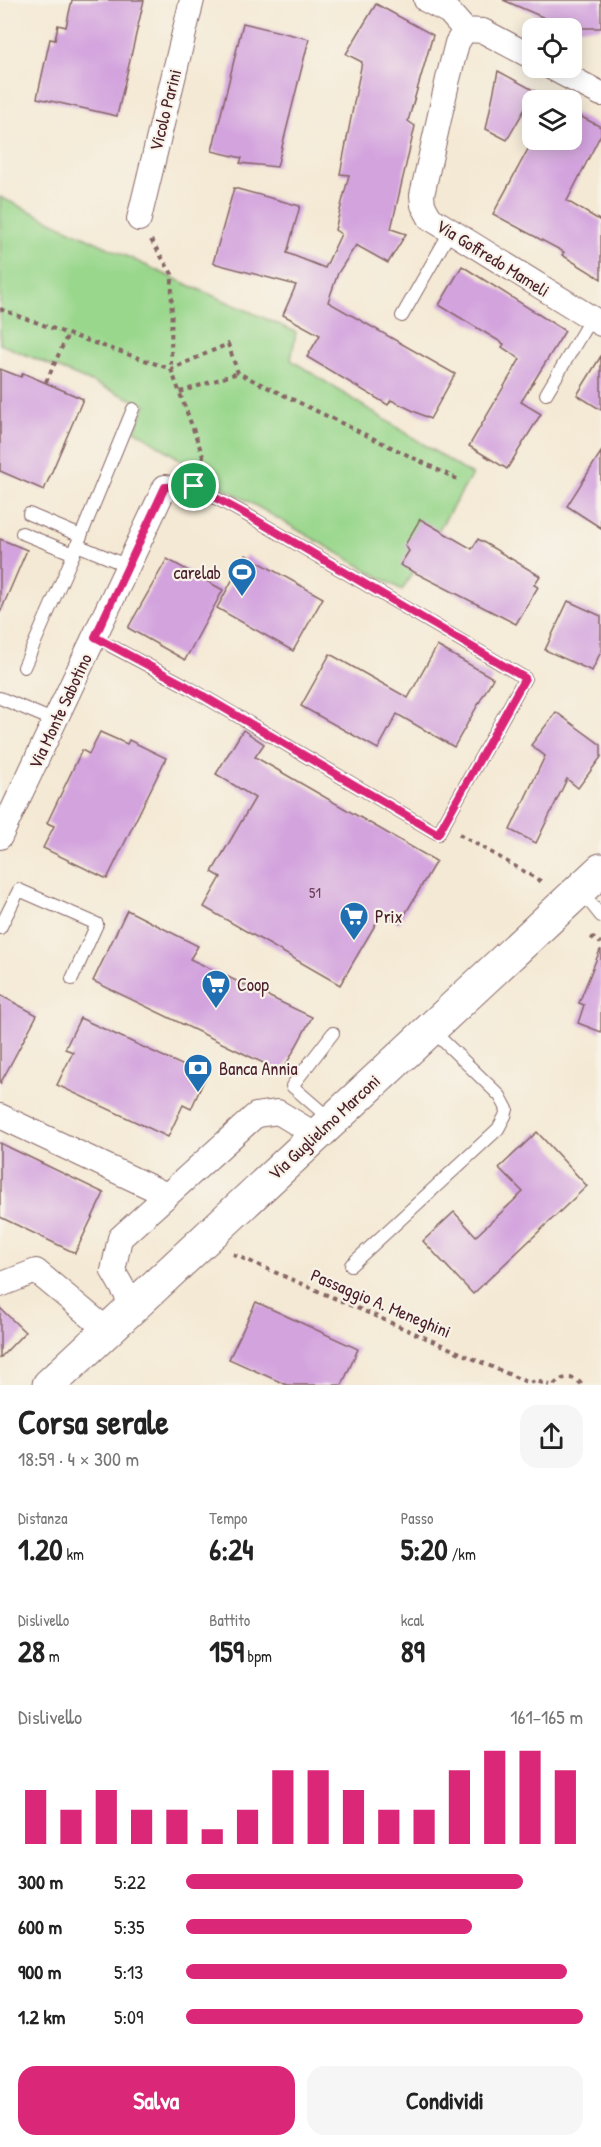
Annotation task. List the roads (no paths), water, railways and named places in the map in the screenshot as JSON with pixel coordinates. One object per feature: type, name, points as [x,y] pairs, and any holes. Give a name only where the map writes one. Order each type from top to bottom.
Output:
[{"type":"main road","name":"Via Guglielmo Marconi","points":[[49,1385],[323,1127],[582,888]]},
{"type":"street","name":"Vicolo Parini","points":[[139,219],[192,0]]},
{"type":"street","points":[[426,0],[449,12],[465,30],[483,31],[522,52]]},
{"type":"street","name":"Via Goffredo Mameli","points":[[465,30],[458,43],[448,79],[422,195],[423,206],[430,218],[450,232],[596,321]]},
{"type":"street","points":[[571,78],[601,94]]},
{"type":"street","name":"Via Monte Sabotino","points":[[0,837],[55,721],[103,642],[128,566],[165,487]]},
{"type":"street","points":[[133,1306],[113,1271],[120,1238],[256,1114],[278,1112],[323,1127]]},
{"type":"street","points":[[0,1116],[167,1195]]},
{"type":"street","points":[[0,1285],[36,1271],[107,1330]]},
{"type":"lane","points":[[402,316],[450,232]]},
{"type":"lane","points":[[546,394],[596,321]]},
{"type":"lane","points":[[24,667],[133,409]]},
{"type":"lane","name":"Via Monte Sabotino","points":[[103,642],[183,684],[438,834],[525,678],[194,486],[165,487]]},
{"type":"lane","points":[[29,514],[77,545]]},
{"type":"lane","points":[[22,533],[77,545],[128,566]]},
{"type":"lane","points":[[0,698],[55,721]]},
{"type":"lane","points":[[582,888],[601,916]]},
{"type":"lane","points":[[0,928],[19,890],[97,924],[72,979]]},
{"type":"lane","points":[[351,1265],[498,1128],[505,1116],[507,1109],[500,1096],[430,1028]]},
{"type":"lane","points":[[323,1127],[292,1086],[333,1033]]},
{"type":"place","name":"carelab","points":[[242,598]]},
{"type":"place","name":"Prix","points":[[354,942]]},
{"type":"place","name":"Coop","points":[[216,1010]]},
{"type":"place","name":"Banca Annia","points":[[198,1094]]}]
